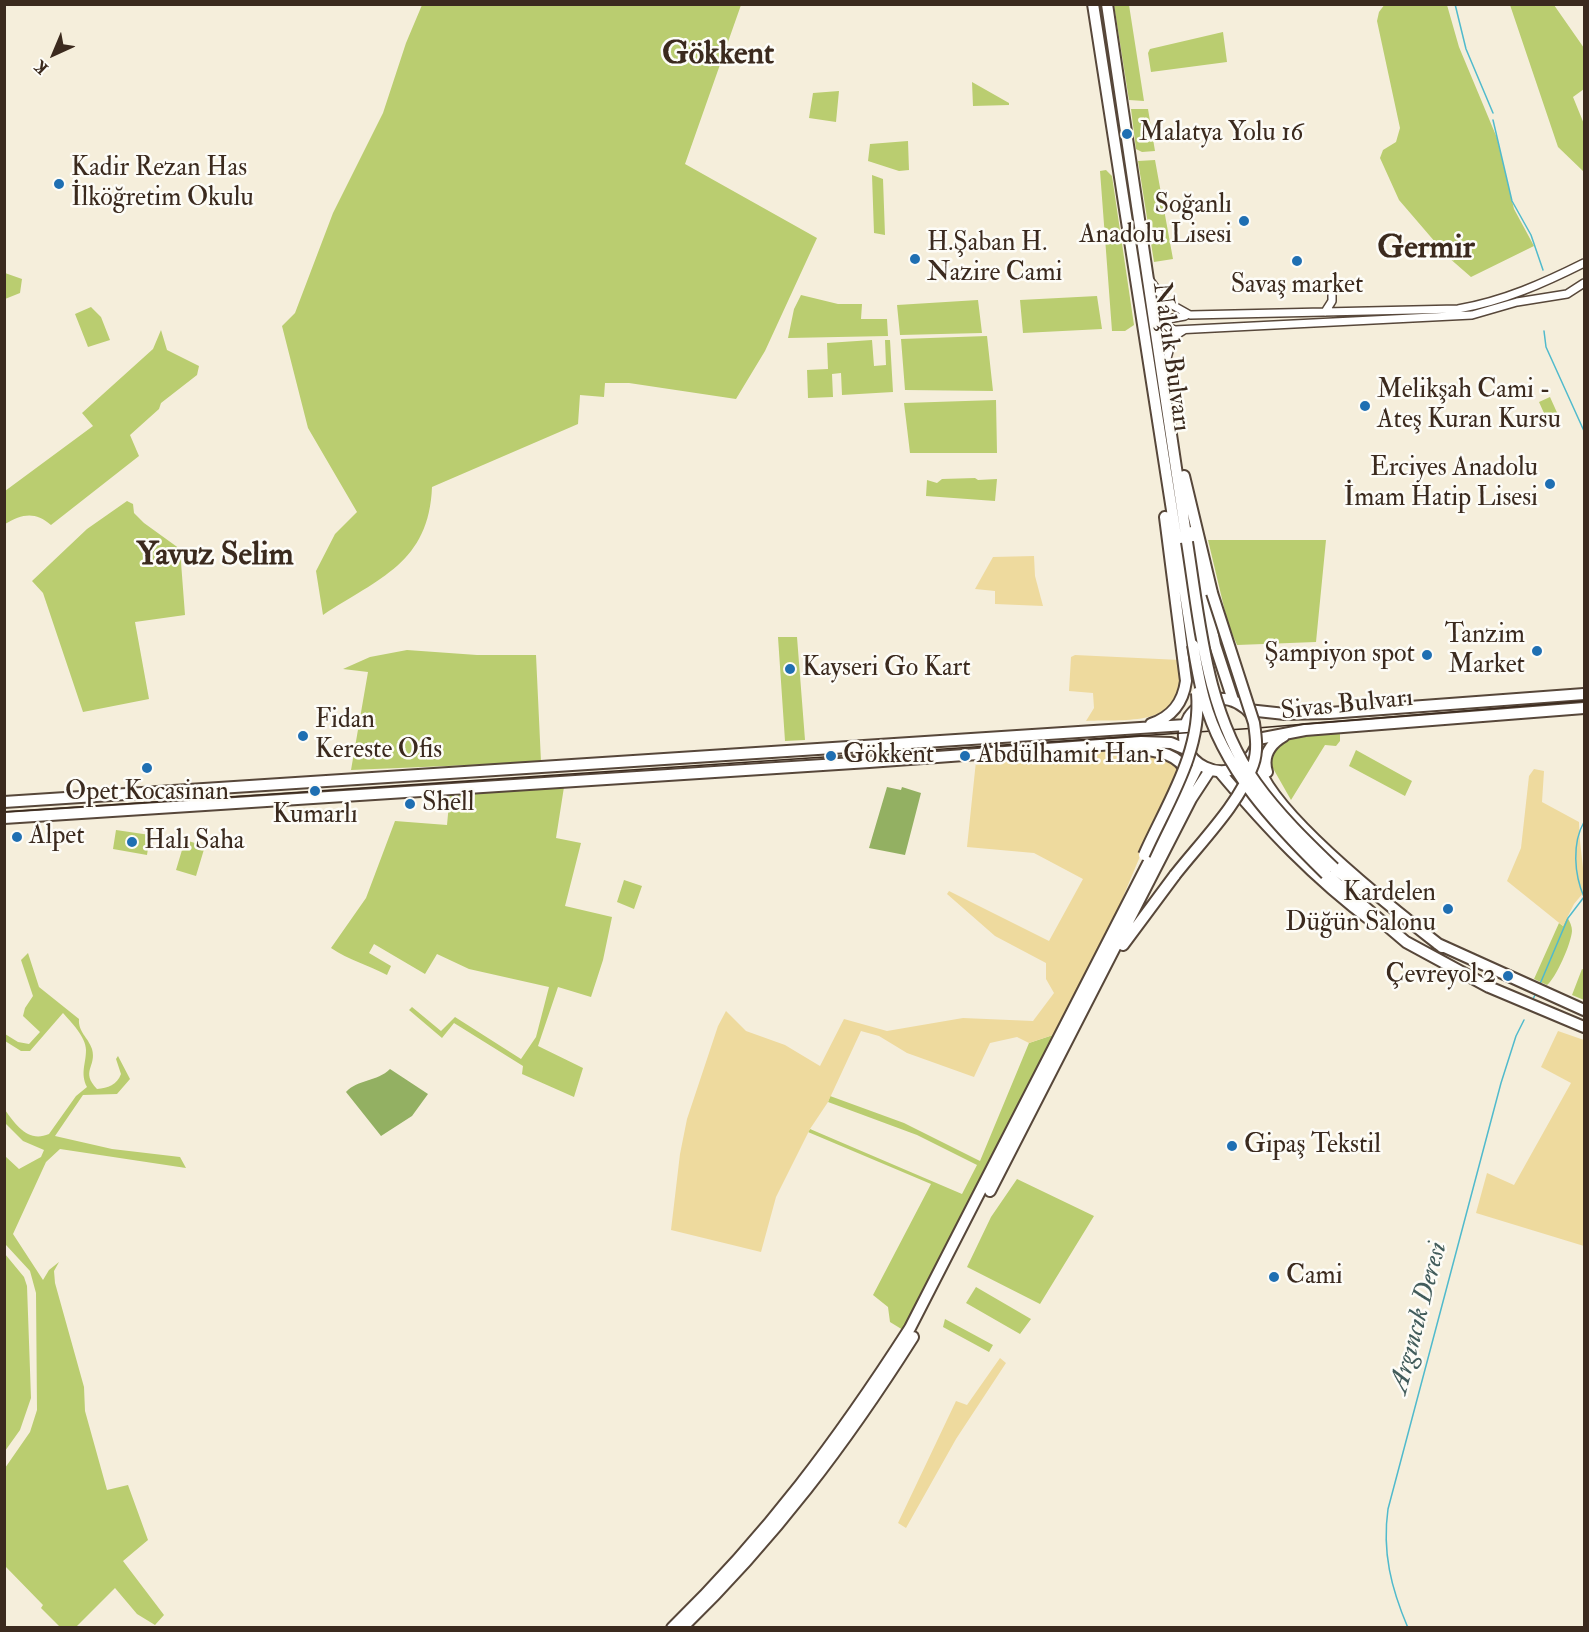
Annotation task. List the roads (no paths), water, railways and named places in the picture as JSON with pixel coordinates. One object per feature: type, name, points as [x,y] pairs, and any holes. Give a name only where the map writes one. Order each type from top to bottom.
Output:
[{"type":"highway","name":"Nalçık Bulvarı","points":[[1093,4],[1193,645]]},
{"type":"highway","name":"Nalçık Bulvarı","points":[[1107,4],[1206,660],[1230,735],[1255,781],[1281,816],[1330,871]]},
{"type":"highway","points":[[1163,369],[1174,402],[1208,618],[1221,672],[1233,700]]},
{"type":"highway","points":[[1162,457],[1167,536],[1191,714]]},
{"type":"highway","points":[[1106,967],[1244,785],[1254,763],[1257,745],[1252,714],[1212,593],[1183,470]]},
{"type":"highway","points":[[1123,913],[1144,855],[1185,768],[1194,741],[1198,706],[1193,645]]},
{"type":"highway","points":[[1193,645],[1204,700],[1237,771],[1278,827],[1330,871],[1406,942]]},
{"type":"highway","points":[[1119,730],[1149,725],[1169,715],[1182,698],[1186,678]]},
{"type":"highway","name":"Sivas Bulvarı","points":[[1248,710],[1285,714],[1329,713],[1584,694]]},
{"type":"highway","points":[[1442,946],[1390,907],[1340,862],[1279,800],[1264,778],[1256,758],[1256,724],[1248,710],[1233,700],[1224,699],[1205,702],[1191,714],[1186,726],[1185,738],[1188,750],[1199,765],[1215,771],[1272,834],[1315,876],[1381,928],[1472,978],[1584,1027]]},
{"type":"highway","name":"Sivas Bulvarı","points":[[1257,743],[1292,732],[1584,708]]},
{"type":"highway","points":[[4,802],[1186,726]]},
{"type":"highway","points":[[1279,800],[1266,771],[1265,759],[1273,743],[1292,732]]},
{"type":"highway","points":[[4,818],[1167,742],[1188,750]]},
{"type":"highway","points":[[682,1628],[755,1553],[797,1504],[869,1406],[940,1289],[1191,799],[1215,771],[1242,765],[1257,743]]},
{"type":"highway","points":[[1116,745],[1176,758],[1186,771],[1188,786]]},
{"type":"highway","points":[[672,1628],[750,1547],[790,1499],[838,1437],[904,1337],[933,1286],[1199,765]]},
{"type":"highway","points":[[1330,871],[1442,946],[1584,1010]]},
{"type":"highway","points":[[1546,1011],[1552,996]]},
{"type":"highway","points":[[1558,1016],[1564,1001]]},
{"type":"street","points":[[1584,263],[1530,289],[1481,305],[1458,309],[1190,315],[1174,316],[1166,323],[1175,330],[1472,315],[1517,302],[1567,294],[1584,283]]},
{"type":"street","points":[[1149,278],[1165,301],[1190,315]]},
{"type":"street","points":[[1325,312],[1332,301],[1332,288]]},
{"type":"street","points":[[1332,301],[1347,312]]},
{"type":"street","points":[[1163,369],[1173,337],[1186,328]]},
{"type":"waterway","points":[[1455,4],[1466,49],[1493,113]]},
{"type":"waterway","points":[[1493,120],[1512,201],[1531,235],[1543,270]]},
{"type":"waterway","points":[[1544,331],[1546,347],[1584,431]]},
{"type":"waterway","points":[[1584,822],[1576,849],[1576,869],[1584,897]]},
{"type":"waterway","points":[[1540,984],[1568,918],[1584,897]]},
{"type":"waterway","points":[[1533,999],[1535,995]]},
{"type":"waterway","name":"Argıncık Deresi","points":[[1408,1628],[1389,1570],[1386,1540],[1388,1509],[1501,1083],[1516,1036],[1524,1020]]},
{"type":"tram line","points":[[4,812],[1257,728],[1584,701]]},
{"type":"place","name":"Malatya Yolu 16","points":[[1127,134]]},
{"type":"place","name":"Kadir Rezan Has İlköğretim Okulu","points":[[59,184]]},
{"type":"place","name":"Soğanlı Anadolu Lisesi","points":[[1244,221]]},
{"type":"place","name":"H.Şaban H. Nazire Cami","points":[[915,259]]},
{"type":"place","name":"Savaş market","points":[[1297,261]]},
{"type":"place","name":"Melikşah Cami - Ateş Kuran Kursu","points":[[1365,406]]},
{"type":"place","name":"Erciyes Anadolu İmam Hatip Lisesi","points":[[1550,484]]},
{"type":"place","name":"Tanzim Market","points":[[1537,651]]},
{"type":"place","name":"Şampiyon spot","points":[[1427,655]]},
{"type":"place","name":"Kayseri Go Kart","points":[[790,669]]},
{"type":"place","name":"Fidan Kereste Ofis","points":[[303,736]]},
{"type":"place","name":"Gökkent","points":[[831,756]]},
{"type":"place","name":"Abdülhamit Han 1","points":[[965,756]]},
{"type":"place","name":"Opet Kocasinan","points":[[147,768]]},
{"type":"place","name":"Kumarlı","points":[[315,791]]},
{"type":"place","name":"Shell","points":[[410,804]]},
{"type":"place","name":"Alpet","points":[[17,837]]},
{"type":"place","name":"Halı Saha","points":[[132,842]]},
{"type":"place","name":"Kardelen Düğün Salonu","points":[[1448,909]]},
{"type":"place","name":"Çevreyol 2","points":[[1508,976]]},
{"type":"place","name":"Gipaş Tekstil","points":[[1232,1146]]},
{"type":"place","name":"Cami","points":[[1274,1277]]},
{"type":"district","name":"Gökkent","points":[[718,56]]},
{"type":"district","name":"Germir","points":[[1426,250]]},
{"type":"district","name":"Yavuz Selim","points":[[215,557]]}]
